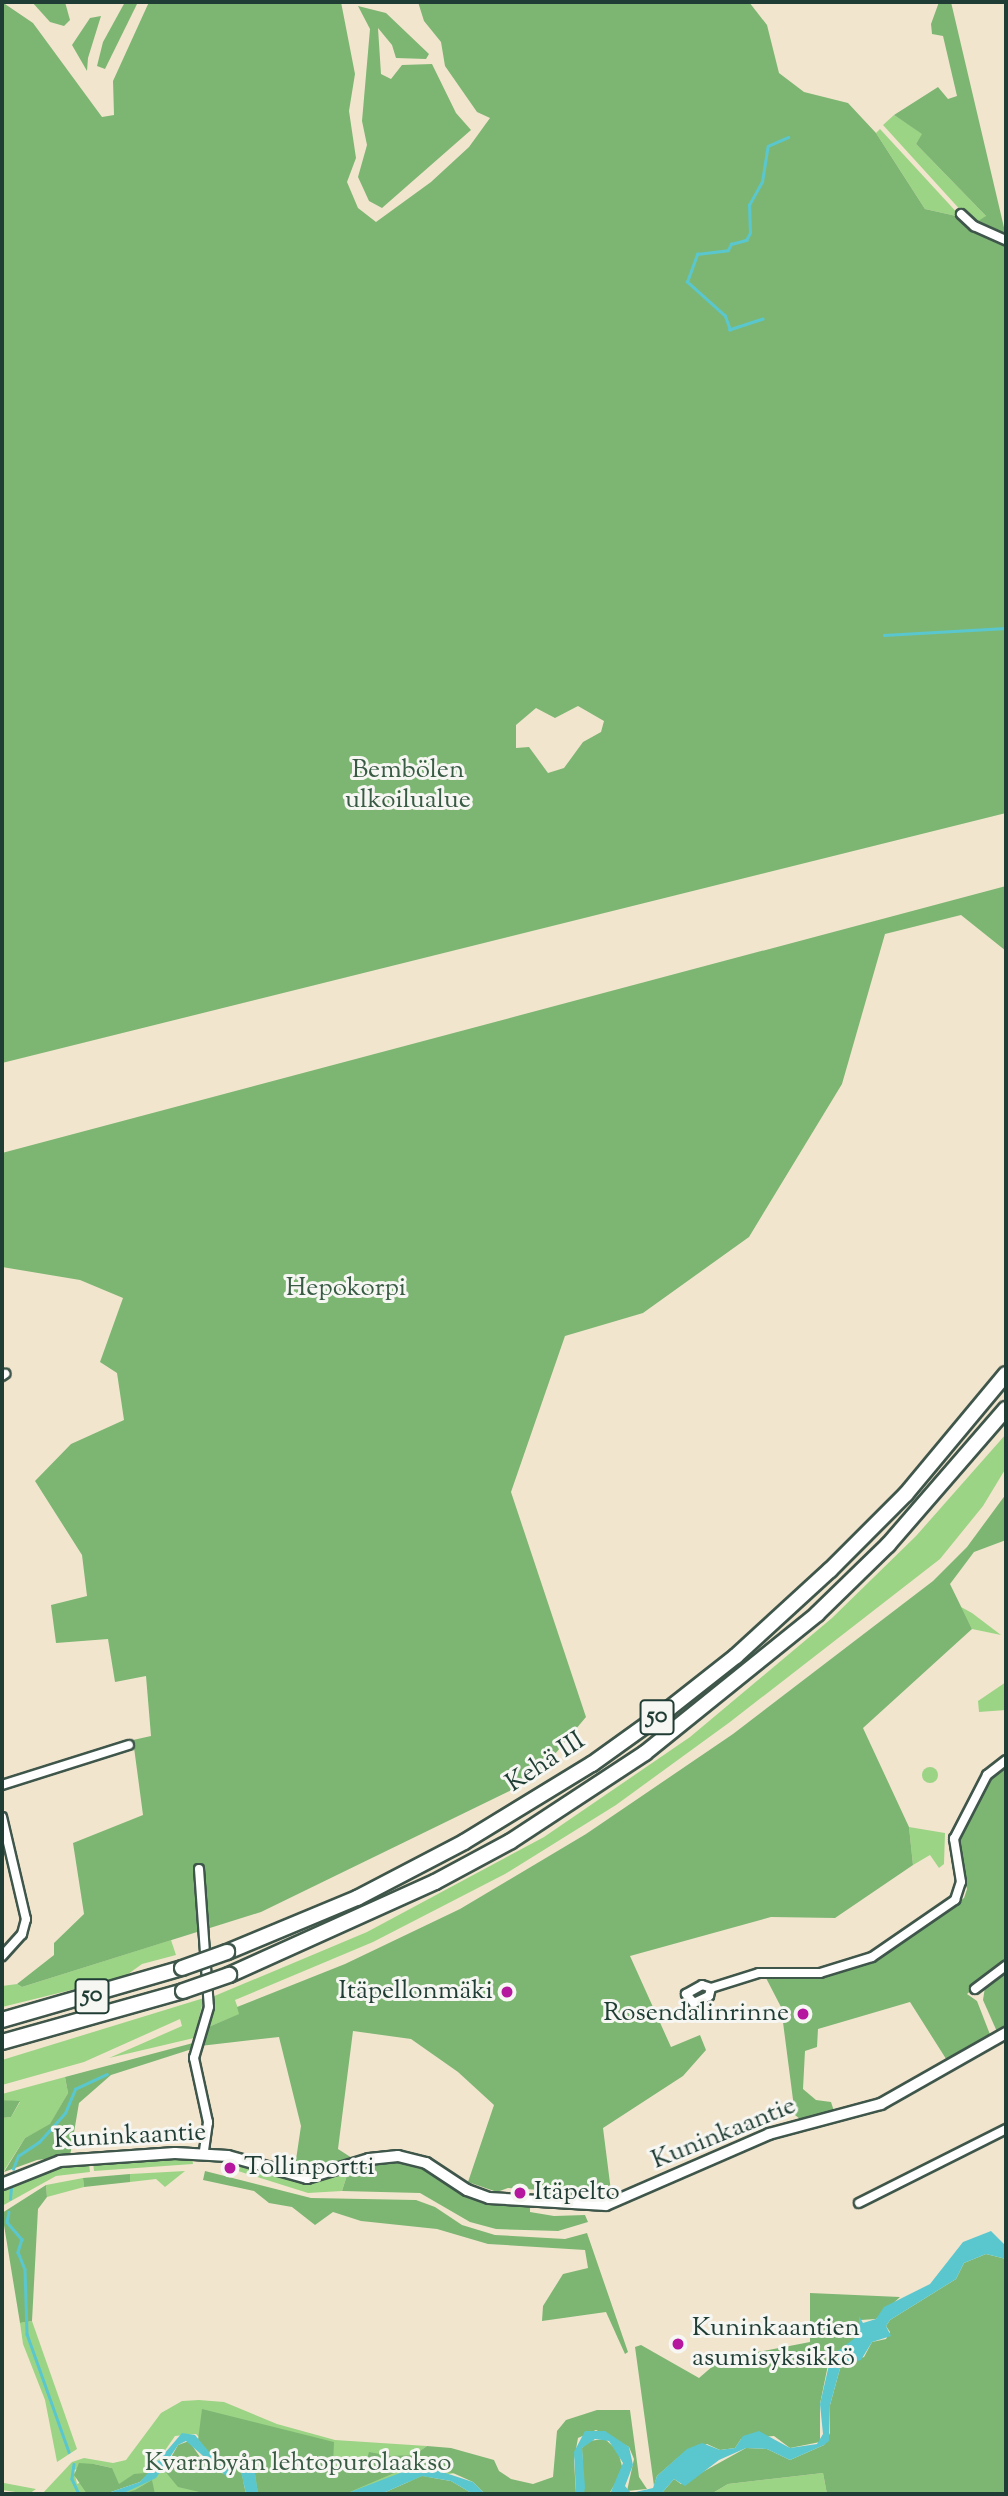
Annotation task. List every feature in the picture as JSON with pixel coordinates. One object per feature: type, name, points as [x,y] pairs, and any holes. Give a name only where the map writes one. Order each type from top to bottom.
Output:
[{"type":"highway","name":"Kehä III","points":[[2,2020],[182,1968],[357,1898],[464,1842],[592,1764],[736,1656],[830,1570],[906,1494],[1006,1374]]},
{"type":"highway","name":"Kehä III","points":[[2,2042],[183,1991],[229,1975],[304,1944],[446,1877],[545,1819],[666,1738],[826,1605],[888,1545],[1006,1409]]},
{"type":"main road","name":"Kuninkaantie","points":[[2,2184],[60,2161],[204,2152],[307,2178],[369,2160],[398,2156],[426,2163],[467,2190],[489,2198],[606,2204],[769,2134],[881,2104],[1006,2033]]},
{"type":"street","points":[[961,214],[974,226],[1006,240]]},
{"type":"street","points":[[2,1785],[129,1745]]},
{"type":"street","points":[[711,1988],[761,1973],[820,1973],[872,1957],[955,1900],[961,1882],[954,1839],[987,1775],[1006,1760]]},
{"type":"street","points":[[2,1817],[26,1919],[22,1934],[2,1956]]},
{"type":"street","points":[[199,1869],[209,2007],[194,2058],[208,2122],[204,2152]]},
{"type":"street","points":[[975,1989],[1006,1966]]},
{"type":"street","points":[[859,2203],[1006,2129]]},
{"type":"green space","name":"Bembölen ulkoilualue","points":[[2,2],[33,23],[102,117],[114,115],[113,81],[149,2],[341,2],[355,74],[349,111],[356,158],[347,182],[358,208],[376,222],[431,182],[469,147],[490,118],[477,112],[445,66],[441,42],[424,21],[418,2],[749,2],[767,25],[779,73],[804,92],[848,103],[876,133],[925,209],[961,217],[1006,243],[1006,813],[2,1063]],"holes":[[[578,706],[604,721],[601,732],[583,742],[564,768],[548,773],[529,747],[516,748],[516,725],[536,708],[555,718]]]},
{"type":"green space","points":[[32,2],[65,2],[70,20],[64,26],[50,22]]},
{"type":"green space","points":[[125,2],[138,2],[105,69],[97,66],[103,42]]},
{"type":"green space","points":[[939,2],[951,2],[1006,236],[975,223],[986,216],[916,144],[922,134],[894,115],[938,87],[948,99],[957,96],[943,36],[932,34],[931,24]]},
{"type":"green space","points":[[358,6],[386,13],[429,54],[426,59],[396,58],[392,45],[378,28],[381,74],[391,79],[402,65],[432,64],[456,113],[471,130],[382,208],[369,201],[358,177],[367,145],[362,121],[370,29]]},
{"type":"green space","points":[[101,16],[88,58],[87,71],[72,45],[90,18]]},
{"type":"green space","points":[[894,115],[923,134],[916,144],[987,217],[975,223],[964,214],[883,125]]},
{"type":"green space","points":[[880,129],[961,217],[925,209],[876,133]]},
{"type":"green space","name":"Hepokorpi","points":[[1006,886],[1006,951],[961,915],[885,934],[842,1084],[749,1237],[643,1313],[565,1336],[511,1492],[586,1717],[534,1779],[261,1912],[22,1987],[17,1984],[54,1955],[54,1943],[84,1914],[73,1843],[143,1815],[133,1740],[151,1736],[146,1676],[115,1682],[108,1639],[56,1643],[51,1605],[87,1596],[82,1555],[35,1481],[71,1444],[124,1420],[117,1373],[100,1362],[123,1298],[80,1280],[2,1267],[2,1153]]},
{"type":"green space","points":[[1006,1434],[1006,1468],[983,1506],[940,1559],[730,1722],[616,1805],[505,1874],[373,1942],[235,2000],[240,2014],[206,2028],[212,1997],[367,1932],[544,1837],[690,1737],[832,1618],[916,1536]]},
{"type":"green space","points":[[1006,1494],[1006,1540],[974,1552],[950,1584],[972,1629],[863,1728],[909,1827],[913,1865],[835,1918],[771,1917],[630,1956],[671,2047],[700,2035],[706,2050],[683,2076],[603,2128],[612,2199],[565,2199],[541,2195],[541,2190],[508,2188],[497,2192],[468,2182],[494,2105],[458,2072],[411,2039],[353,2031],[338,2149],[352,2158],[317,2170],[294,2173],[301,2126],[279,2037],[200,2046],[206,2028],[239,2014],[237,2007],[345,1964],[460,1909],[586,1834],[733,1734],[933,1581],[967,1547]]},
{"type":"green space","points":[[961,1607],[972,1613],[1001,1635],[972,1629]]},
{"type":"green space","points":[[1006,1682],[1006,1710],[979,1712],[978,1701]]},
{"type":"green space","points":[[1006,1765],[1006,1961],[967,1994],[977,2001],[991,2037],[948,2062],[910,2002],[818,2029],[817,2047],[805,2051],[803,2089],[816,2100],[831,2102],[834,2111],[800,2119],[795,2115],[781,2007],[766,1978],[817,1978],[875,1961],[964,1898],[967,1889],[957,1853],[958,1839],[987,1784]]},
{"type":"green space","points":[[930,1767],[936,1769],[936,1781],[930,1783],[924,1781],[922,1775],[924,1769]]},
{"type":"green space","points":[[909,1827],[945,1833],[944,1864],[939,1868],[930,1855],[913,1865]]},
{"type":"green space","points":[[171,1940],[176,1955],[142,1964],[124,1977],[2,2007],[2,1986],[17,1984],[22,1987]]},
{"type":"green space","points":[[1006,1969],[1006,2028],[998,2034],[983,2000],[985,1987]]},
{"type":"green space","points":[[204,1998],[194,2038],[109,2058],[182,2026],[180,2019],[84,2062],[2,2085],[2,2060]]},
{"type":"green space","points":[[193,2043],[192,2049],[111,2075],[79,2103],[70,2156],[37,2160],[4,2172],[25,2138],[50,2124],[68,2093],[65,2077]]},
{"type":"green space","points":[[65,2077],[68,2093],[50,2125],[25,2138],[2,2174],[2,2118],[11,2117],[20,2102],[2,2100],[2,2094]]},
{"type":"green space","points":[[2,2100],[20,2101],[11,2117],[2,2118]]},
{"type":"green space","points":[[192,2157],[193,2164],[94,2171],[93,2163]]},
{"type":"green space","points":[[397,2162],[434,2173],[477,2199],[530,2207],[530,2212],[554,2216],[585,2215],[588,2222],[558,2231],[496,2229],[470,2222],[420,2193],[342,2191],[348,2172],[375,2163]]},
{"type":"green space","points":[[89,2163],[90,2172],[56,2176],[2,2206],[2,2188],[60,2165]]},
{"type":"green space","points":[[238,2165],[310,2183],[348,2172],[342,2191],[308,2193],[238,2171]]},
{"type":"green space","points":[[185,2171],[165,2187],[156,2179],[130,2182],[130,2174]]},
{"type":"green space","points":[[205,2171],[311,2198],[416,2200],[435,2207],[462,2225],[495,2235],[565,2239],[587,2233],[628,2352],[625,2354],[606,2312],[542,2321],[543,2306],[563,2274],[588,2268],[585,2250],[488,2244],[437,2229],[361,2221],[333,2212],[315,2225],[292,2207],[269,2203],[254,2191],[203,2180]]},
{"type":"green space","points":[[130,2174],[130,2182],[84,2187],[83,2178]]},
{"type":"green space","points":[[83,2178],[84,2187],[47,2197],[46,2185]]},
{"type":"green space","points":[[46,2185],[47,2197],[38,2209],[32,2321],[20,2323],[2,2213]]},
{"type":"green space","points":[[986,2254],[1006,2259],[1006,2494],[827,2494],[823,2473],[728,2484],[711,2494],[661,2494],[674,2479],[681,2484],[746,2448],[767,2449],[790,2460],[824,2445],[830,2433],[830,2405],[841,2365],[864,2357],[872,2342],[886,2339],[890,2332],[886,2326],[890,2320],[956,2279],[964,2263]]},
{"type":"green space","points":[[810,2293],[900,2297],[876,2319],[861,2320],[859,2335],[828,2365],[820,2404],[820,2442],[790,2448],[774,2436],[741,2439],[735,2448],[720,2450],[707,2444],[681,2455],[657,2476],[654,2486],[635,2347],[641,2345],[699,2378],[721,2359],[810,2342]]},
{"type":"green space","points":[[32,2321],[77,2449],[57,2462],[45,2400],[23,2344],[20,2323]]},
{"type":"green space","name":"Kvarnbyån lehtopurolaakso","points":[[182,2401],[224,2402],[277,2424],[335,2440],[427,2446],[414,2455],[401,2456],[455,2473],[344,2494],[254,2494],[196,2434],[175,2436],[148,2475],[105,2494],[42,2494],[72,2462],[84,2458],[113,2463],[126,2460],[161,2413]],"holes":[[[94,2464],[112,2468],[77,2484],[74,2470]]]},
{"type":"green space","name":"Kvarnbyån lehtopurolaakso","points":[[202,2409],[334,2442],[333,2467],[344,2468],[347,2461],[365,2466],[369,2452],[391,2456],[414,2455],[427,2446],[451,2448],[494,2460],[499,2471],[511,2479],[533,2484],[553,2477],[557,2431],[566,2420],[597,2410],[630,2410],[639,2477],[647,2489],[627,2491],[634,2459],[629,2447],[596,2430],[578,2438],[574,2460],[576,2494],[485,2494],[473,2482],[453,2473],[406,2468],[345,2494],[258,2494],[255,2474],[236,2458],[225,2466],[216,2463],[198,2440]]},
{"type":"green space","points":[[605,2439],[618,2451],[623,2470],[609,2494],[584,2494],[582,2448],[588,2441]]},
{"type":"green space","points":[[189,2441],[200,2457],[221,2473],[233,2475],[236,2467],[241,2471],[246,2494],[208,2494],[178,2487],[164,2470],[178,2445]]},
{"type":"green space","points":[[154,2462],[160,2462],[140,2482],[105,2494],[87,2494],[74,2475],[79,2463],[94,2464],[112,2468],[119,2484],[134,2474],[145,2473]]},
{"type":"green space","points":[[164,2470],[249,2494],[122,2494]]},
{"type":"green space","points":[[823,2473],[827,2494],[711,2494],[728,2484]]},
{"type":"green space","points":[[422,2476],[451,2481],[473,2494],[381,2494]]},
{"type":"green space","points":[[2,2480],[4,2483],[36,2489],[29,2494],[2,2490]]},
{"type":"green space","points":[[152,2480],[155,2494],[122,2494],[135,2490]]},
{"type":"water","points":[[991,2231],[1006,2246],[1006,2259],[986,2254],[964,2263],[956,2279],[890,2320],[886,2326],[891,2336],[872,2342],[861,2360],[841,2365],[830,2405],[829,2441],[824,2445],[790,2460],[767,2449],[746,2448],[719,2460],[685,2486],[674,2479],[661,2494],[610,2494],[623,2463],[609,2441],[595,2439],[582,2448],[585,2487],[584,2494],[576,2494],[574,2452],[585,2431],[605,2431],[629,2447],[633,2465],[625,2486],[631,2493],[653,2488],[657,2476],[687,2449],[702,2443],[720,2450],[735,2448],[743,2436],[759,2431],[790,2448],[817,2444],[823,2434],[820,2404],[831,2356],[859,2335],[859,2316],[863,2323],[876,2319],[884,2307],[930,2284],[963,2242]]},
{"type":"water","points":[[182,2433],[195,2435],[220,2465],[231,2458],[248,2463],[255,2473],[258,2494],[246,2494],[241,2471],[236,2468],[231,2477],[226,2476],[186,2441],[178,2445],[156,2478],[122,2494],[105,2494],[140,2482]]},
{"type":"water","points":[[421,2465],[473,2482],[485,2494],[473,2494],[451,2481],[422,2476],[381,2494],[345,2494]]},
{"type":"waterway","points":[[763,319],[730,330],[725,316],[687,282],[697,254],[728,250],[731,244],[746,240],[750,233],[749,205],[762,182],[768,146],[788,137]]},
{"type":"waterway","points":[[884,635],[1006,628]]},
{"type":"waterway","points":[[13,2169],[18,2156],[39,2142],[65,2113],[75,2089],[107,2074]]},
{"type":"waterway","points":[[10,2199],[11,2188]]},
{"type":"waterway","points":[[9,2212],[7,2222],[22,2239],[18,2252],[25,2269],[27,2334],[69,2452]]},
{"type":"waterway","points":[[74,2464],[72,2479],[79,2494]]},
{"type":"place","name":"Itäpellonmäki","points":[[507,1992]]},
{"type":"place","name":"Rosendalinrinne","points":[[803,2014]]},
{"type":"place","name":"Tollinportti","points":[[230,2168]]},
{"type":"place","name":"Itäpelto","points":[[520,2193]]},
{"type":"place","name":"Kuninkaantien asumisyksikkö","points":[[678,2344]]}]
